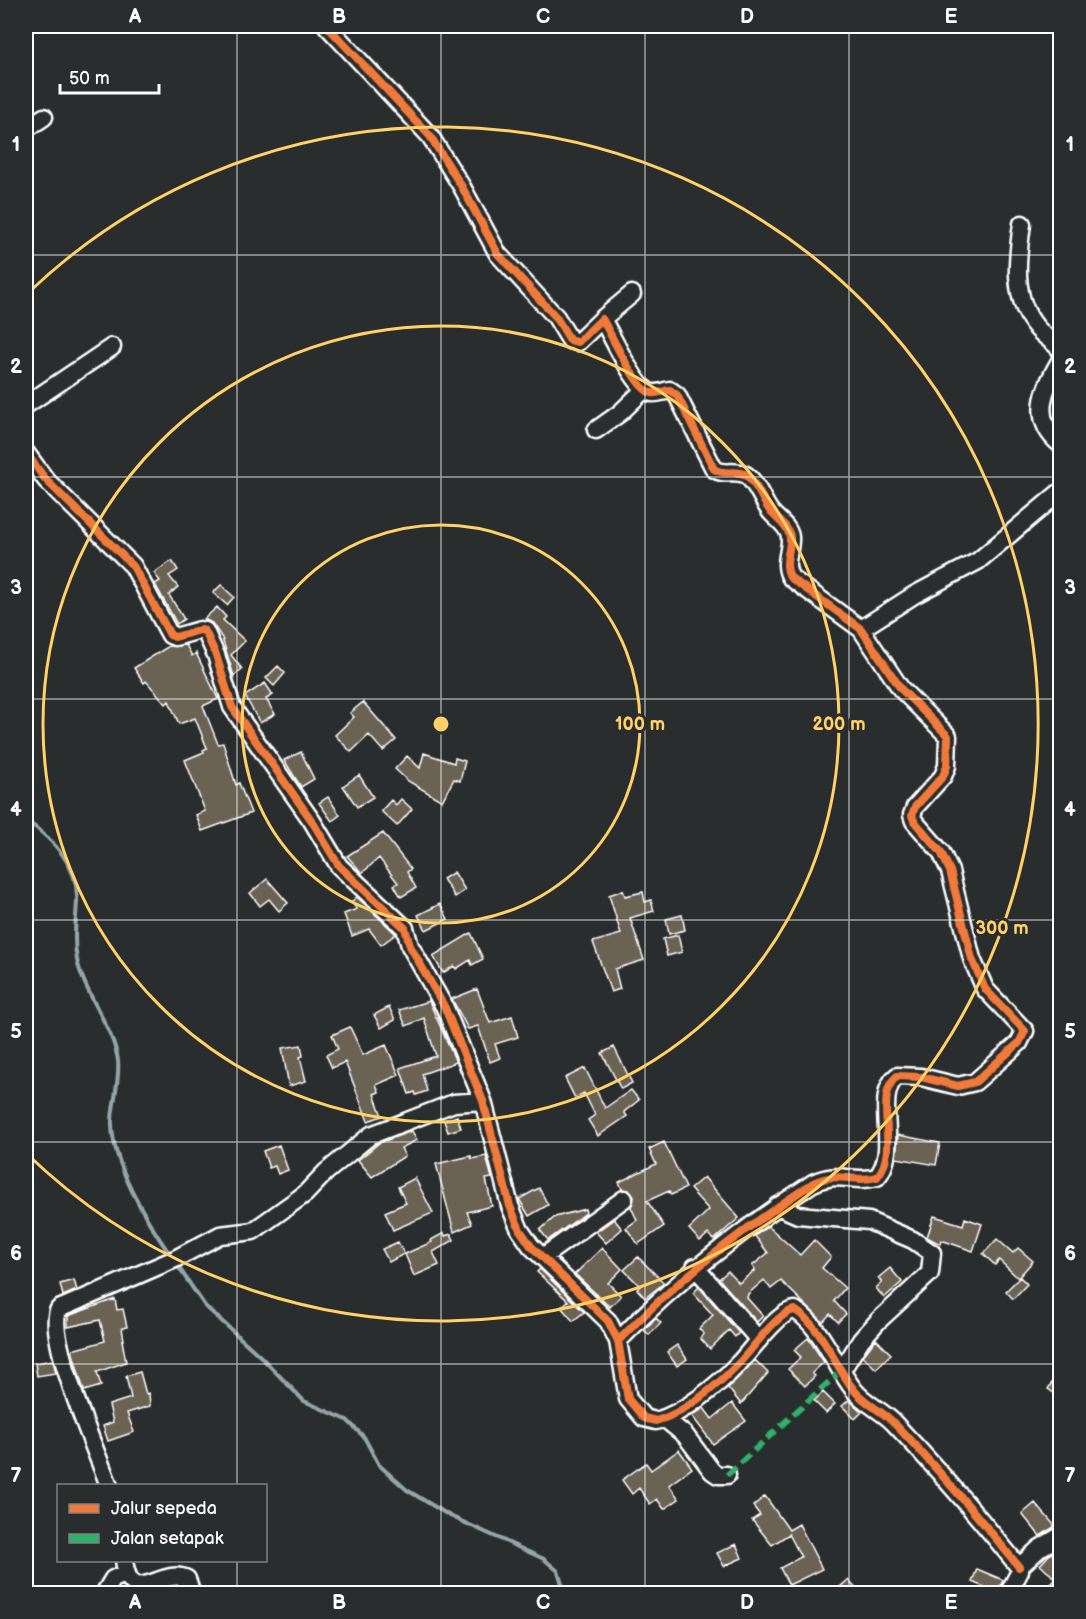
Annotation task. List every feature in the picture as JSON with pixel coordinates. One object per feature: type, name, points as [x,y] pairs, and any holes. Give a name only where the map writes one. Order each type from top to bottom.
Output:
[{"type":"street","points":[[327,26],[430,136],[462,187],[498,254],[548,307],[570,340],[578,342],[632,294]]},
{"type":"street","points":[[26,129],[44,117]]},
{"type":"street","points":[[1022,224],[1018,282],[1024,309],[1036,328],[1060,349]]},
{"type":"street","points":[[602,319],[623,357],[645,389],[651,393],[670,390],[677,395],[714,469],[721,473],[740,473],[748,477],[770,511],[788,530],[790,535],[786,566],[791,578],[861,629],[901,688],[948,736],[947,766],[943,776],[915,807],[912,814],[914,821],[941,852],[950,871],[972,959],[985,989],[1023,1027],[1024,1037],[984,1076],[967,1085],[897,1076],[888,1086],[886,1162],[877,1177],[863,1179],[830,1176],[813,1183],[777,1206],[696,1267],[656,1302],[618,1341]]},
{"type":"street","points":[[26,405],[112,347]]},
{"type":"street","points":[[1060,361],[1046,385],[1043,400],[1047,430],[1060,444]]},
{"type":"street","points":[[596,430],[620,413],[645,389]]},
{"type":"street","points":[[26,453],[46,480],[133,566],[170,635],[175,638],[200,630],[205,632],[216,655],[232,707],[312,821],[339,866],[405,928],[410,946],[445,1008],[483,1101],[513,1216],[531,1245],[602,1314],[618,1341],[628,1399],[644,1418],[656,1421],[664,1419],[722,1379],[787,1312],[795,1310],[803,1316],[855,1392],[892,1421],[1019,1567],[1020,1571],[1008,1593]]},
{"type":"street","points":[[861,629],[914,595],[978,561],[1060,492]]},
{"type":"street","points":[[109,1484],[62,1359],[56,1321],[59,1309],[175,1259],[220,1234],[253,1231],[305,1194],[326,1172],[371,1135],[454,1103],[483,1101]]},
{"type":"street","points":[[544,1256],[624,1199]]},
{"type":"street","points":[[777,1206],[798,1215],[869,1221],[914,1240],[932,1253],[930,1273],[878,1321],[861,1340],[842,1370]]},
{"type":"street","points":[[696,1267],[759,1341]]},
{"type":"street","points":[[664,1419],[685,1435],[712,1471],[718,1475],[727,1475]]},
{"type":"street","points":[[1019,1567],[1040,1548],[1060,1536]]},
{"type":"street","points":[[104,1593],[125,1567]]},
{"type":"street","points":[[125,1567],[128,1580],[137,1585],[184,1577],[192,1593]]},
{"type":"building","points":[[172,561],[178,570],[169,576],[178,587],[169,595],[184,619],[177,624],[155,584],[160,581],[154,573]]},
{"type":"building","points":[[221,585],[234,597],[227,605],[213,593]]},
{"type":"building","points":[[217,607],[226,617],[223,620],[245,641],[231,655],[242,669],[234,676],[222,638],[212,623],[204,619]]},
{"type":"building","points":[[186,645],[192,656],[196,653],[218,699],[203,706],[218,744],[223,743],[236,785],[239,783],[251,813],[202,831],[196,815],[205,811],[185,760],[204,752],[203,750],[207,748],[195,718],[179,724],[169,701],[166,704],[146,681],[144,683],[134,668],[169,646]]},
{"type":"building","points":[[278,666],[285,673],[274,686],[266,678]]},
{"type":"building","points":[[265,683],[273,695],[266,699],[275,714],[260,723],[245,696]]},
{"type":"building","points":[[363,702],[396,740],[383,751],[369,735],[351,752],[335,735],[354,717],[350,713]]},
{"type":"building","points":[[301,752],[314,779],[301,787],[284,760]]},
{"type":"building","points":[[424,753],[454,763],[455,758],[465,761],[460,781],[454,779],[442,801],[408,781],[395,769],[407,756],[420,768]]},
{"type":"building","points":[[359,775],[373,797],[357,807],[343,786]]},
{"type":"building","points":[[328,797],[340,815],[332,821],[319,803]]},
{"type":"building","points":[[401,799],[412,809],[397,826],[381,811],[391,800],[396,805]]},
{"type":"building","points":[[383,833],[411,869],[407,872],[416,888],[401,897],[394,885],[398,883],[379,858],[362,873],[347,856]]},
{"type":"building","points":[[454,872],[465,890],[455,897],[443,879]]},
{"type":"building","points":[[267,879],[288,903],[279,911],[269,899],[260,906],[250,893]]},
{"type":"building","points":[[623,890],[625,896],[643,892],[645,902],[651,900],[654,911],[630,918],[644,960],[615,969],[620,989],[611,992],[593,942],[621,934],[609,895]]},
{"type":"building","points":[[357,897],[396,934],[381,945],[369,929],[352,936],[344,914],[357,909],[351,902]]},
{"type":"building","points":[[440,904],[448,919],[426,930],[418,915]]},
{"type":"building","points":[[682,915],[685,930],[669,934],[666,919]]},
{"type":"building","points":[[471,933],[483,959],[472,965],[470,960],[456,969],[454,966],[443,973],[433,956]]},
{"type":"building","points":[[678,935],[682,952],[667,956],[663,939]]},
{"type":"building","points":[[477,989],[490,1023],[512,1016],[518,1037],[495,1044],[500,1058],[490,1062],[478,1026],[468,1029],[452,999]]},
{"type":"building","points":[[429,1001],[456,1062],[422,1074],[427,1091],[416,1095],[415,1092],[409,1094],[400,1068],[436,1056],[424,1018],[406,1026],[399,1010]]},
{"type":"building","points":[[389,1007],[395,1020],[381,1028],[374,1015]]},
{"type":"building","points":[[350,1027],[363,1055],[386,1045],[399,1075],[376,1085],[379,1092],[374,1094],[382,1116],[368,1121],[345,1062],[332,1068],[326,1055],[338,1049],[332,1035]]},
{"type":"building","points":[[301,1045],[303,1056],[300,1057],[306,1081],[289,1086],[282,1048]]},
{"type":"building","points":[[614,1047],[632,1083],[621,1089],[602,1053]]},
{"type":"building","points":[[585,1068],[605,1108],[631,1090],[639,1100],[624,1112],[627,1116],[598,1136],[588,1120],[595,1115],[584,1093],[575,1098],[565,1078]]},
{"type":"building","points":[[457,1116],[461,1128],[448,1132],[444,1121]]},
{"type":"building","points":[[412,1131],[417,1140],[401,1148],[405,1156],[372,1177],[358,1160],[379,1143]]},
{"type":"building","points":[[898,1135],[940,1143],[936,1165],[896,1158]]},
{"type":"building","points":[[664,1142],[686,1188],[671,1195],[669,1191],[647,1201],[664,1226],[638,1244],[626,1228],[637,1220],[631,1207],[634,1197],[629,1190],[622,1189],[619,1182],[656,1164],[649,1149]]},
{"type":"building","points":[[279,1145],[288,1170],[278,1174],[275,1166],[269,1168],[263,1151]]},
{"type":"building","points":[[471,1156],[472,1159],[486,1156],[492,1178],[486,1179],[492,1206],[467,1212],[472,1224],[454,1232],[436,1164]]},
{"type":"building","points":[[704,1177],[739,1218],[714,1240],[708,1234],[700,1241],[689,1229],[709,1210],[690,1189]]},
{"type":"building","points":[[415,1178],[433,1213],[393,1230],[385,1212],[406,1203],[398,1187]]},
{"type":"building","points":[[539,1188],[548,1205],[529,1216],[519,1199]]},
{"type":"building","points":[[585,1209],[586,1213],[548,1240],[540,1230],[555,1217]]},
{"type":"building","points":[[934,1216],[963,1225],[965,1218],[982,1224],[973,1251],[941,1240],[940,1244],[927,1237]]},
{"type":"building","points":[[614,1219],[622,1229],[606,1243],[596,1232]]},
{"type":"building","points":[[768,1226],[800,1255],[814,1240],[831,1257],[822,1268],[845,1288],[834,1301],[846,1314],[838,1322],[830,1314],[823,1322],[781,1281],[771,1289],[764,1280],[748,1294],[747,1298],[763,1316],[757,1322],[719,1279],[728,1271],[739,1283],[755,1270],[752,1266],[768,1253],[755,1236]]},
{"type":"building","points":[[444,1233],[445,1236],[451,1234],[454,1240],[433,1252],[439,1265],[414,1276],[405,1254],[432,1242],[431,1240]]},
{"type":"building","points":[[997,1239],[1013,1253],[1018,1248],[1033,1261],[1018,1278],[999,1260],[995,1265],[983,1254]]},
{"type":"building","points":[[398,1242],[404,1254],[389,1262],[382,1249]]},
{"type":"building","points":[[602,1248],[622,1269],[608,1283],[621,1296],[610,1307],[575,1274]]},
{"type":"building","points":[[638,1257],[664,1283],[645,1298],[637,1289],[640,1286],[624,1270]]},
{"type":"building","points":[[890,1268],[902,1282],[884,1298],[876,1288],[882,1282],[878,1278]]},
{"type":"building","points":[[540,1269],[584,1312],[573,1321],[561,1307],[568,1301],[537,1272]]},
{"type":"building","points":[[1020,1277],[1027,1284],[1013,1299],[1006,1291]]},
{"type":"building","points":[[74,1280],[77,1290],[63,1296],[60,1284]]},
{"type":"building","points":[[699,1287],[739,1333],[735,1337],[729,1330],[710,1349],[700,1338],[704,1334],[699,1329],[713,1315],[693,1293]]},
{"type":"building","points":[[115,1299],[117,1310],[123,1309],[127,1327],[122,1328],[126,1362],[97,1372],[101,1386],[84,1391],[72,1350],[105,1341],[100,1320],[68,1327],[68,1316]]},
{"type":"building","points":[[656,1318],[661,1323],[649,1335],[644,1330]]},
{"type":"building","points":[[808,1338],[824,1362],[812,1373],[815,1376],[805,1386],[788,1369],[801,1357],[794,1350]]},
{"type":"building","points":[[876,1339],[891,1354],[876,1369],[863,1356]]},
{"type":"building","points":[[677,1345],[687,1359],[677,1366],[667,1352]]},
{"type":"building","points":[[53,1360],[56,1373],[37,1376],[35,1363]]},
{"type":"building","points":[[755,1360],[768,1373],[741,1404],[728,1388]]},
{"type":"building","points":[[1060,1370],[1060,1397],[1048,1389]]},
{"type":"building","points":[[140,1372],[146,1394],[149,1393],[150,1406],[127,1413],[134,1432],[108,1441],[103,1426],[113,1422],[109,1405],[131,1398],[126,1376]]},
{"type":"building","points":[[823,1392],[835,1404],[826,1413],[814,1401]]},
{"type":"building","points":[[849,1400],[862,1412],[855,1419],[842,1406]]},
{"type":"building","points":[[732,1403],[746,1421],[713,1444],[692,1416],[704,1408],[712,1419]]},
{"type":"building","points":[[679,1450],[692,1468],[669,1485],[679,1499],[664,1509],[657,1499],[650,1504],[639,1488],[632,1494],[622,1480],[646,1463],[651,1470]]},
{"type":"building","points":[[765,1496],[789,1530],[799,1524],[822,1569],[789,1585],[780,1568],[801,1557],[789,1534],[772,1545],[752,1520],[760,1515],[753,1506]]},
{"type":"building","points":[[1035,1503],[1055,1526],[1040,1536],[1022,1514]]},
{"type":"building","points":[[736,1544],[742,1558],[724,1566],[717,1553]]},
{"type":"building","points":[[1060,1548],[1060,1574],[1056,1579],[1040,1565]]},
{"type":"building","points":[[977,1569],[1003,1580],[998,1593],[981,1593],[984,1587],[972,1582]]},
{"type":"building","points":[[848,1580],[860,1593],[833,1593]]},
{"type":"building","points":[[1055,1580],[1060,1585],[1060,1593],[1042,1593]]},
{"type":"waterway","points":[[26,820],[54,844],[74,876],[77,901],[75,938],[77,960],[116,1049],[118,1061],[112,1120],[117,1154],[132,1191],[171,1256]]},
{"type":"waterway","points":[[175,1262],[205,1306],[260,1356],[304,1401],[347,1420],[364,1437],[379,1465],[407,1490],[450,1516],[544,1559],[558,1571],[565,1594]]},
{"type":"marked path","points":[[727,1475],[842,1370]]},
{"type":"cycle path","points":[[327,26],[430,136],[462,187],[498,254],[556,317],[570,340],[578,342],[602,319],[639,383],[652,393],[670,390],[677,395],[714,469],[722,472],[742,473],[750,478],[770,511],[787,529],[790,537],[787,568],[791,578],[861,629],[901,689],[948,736],[947,766],[943,776],[915,807],[912,815],[914,821],[941,852],[950,871],[972,959],[985,989],[1025,1031],[1019,1043],[975,1082],[958,1086],[921,1077],[897,1076],[890,1085],[887,1096],[887,1153],[884,1166],[877,1177],[868,1179],[838,1177],[813,1183],[711,1256],[663,1297],[618,1341]]},
{"type":"cycle path","points":[[26,453],[46,480],[133,566],[170,635],[175,637],[200,630],[205,631],[216,655],[232,707],[312,821],[339,866],[405,928],[410,946],[445,1008],[483,1101],[510,1206],[520,1230],[531,1246],[608,1321],[618,1341],[628,1399],[644,1418],[656,1421],[689,1405],[739,1363],[773,1324],[788,1312],[795,1310],[821,1337],[854,1390],[909,1439],[958,1493],[1019,1567]]}]
